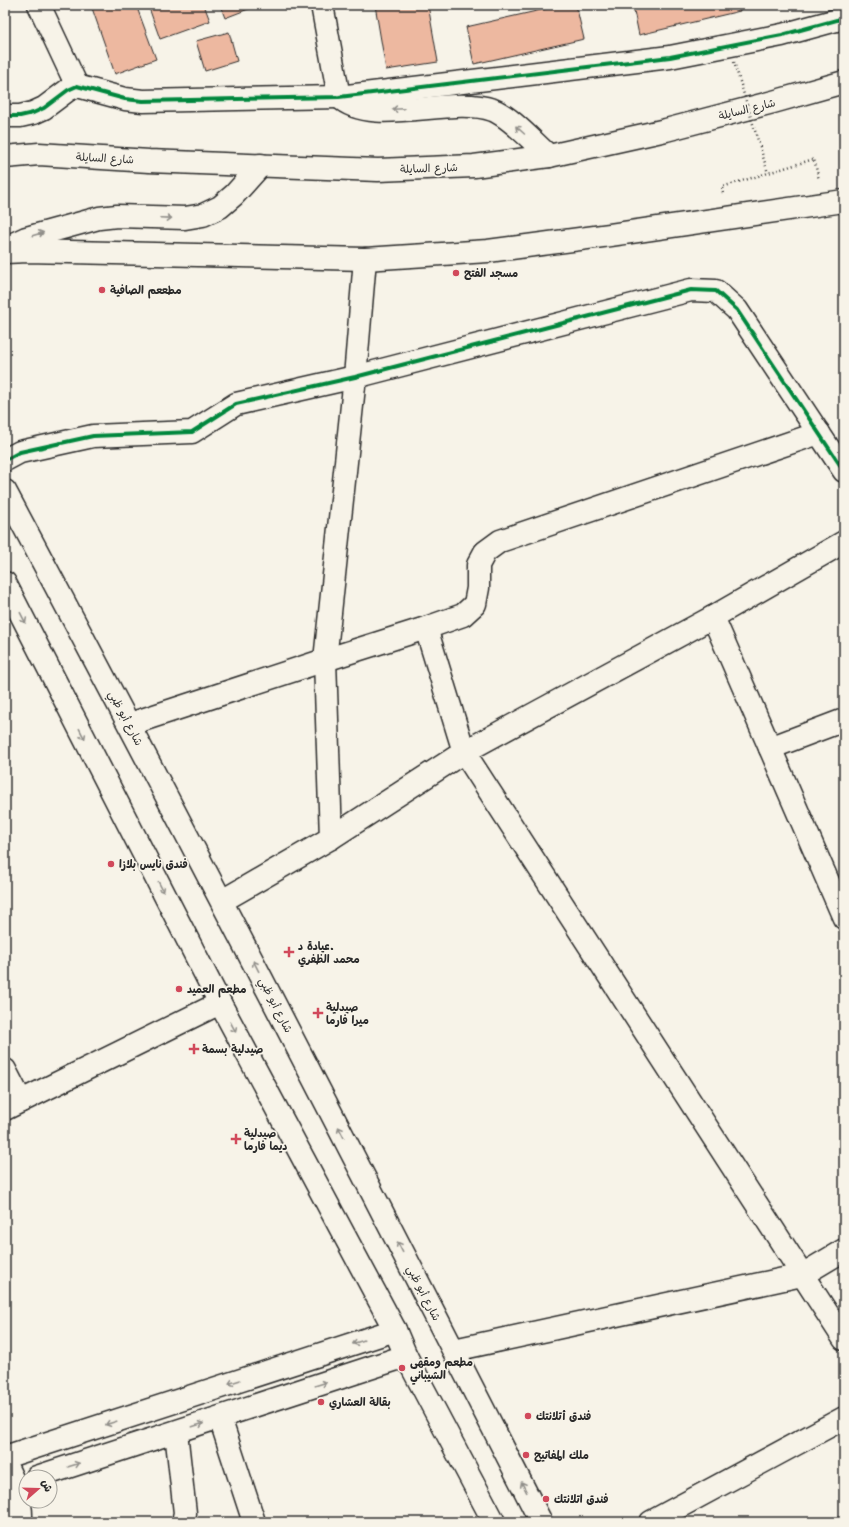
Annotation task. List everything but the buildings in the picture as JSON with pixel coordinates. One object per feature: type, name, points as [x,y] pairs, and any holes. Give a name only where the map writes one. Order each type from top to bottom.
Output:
[{"type":"street","points":[[39,5],[77,86]]},
{"type":"street","points":[[322,5],[339,97],[345,103],[359,109],[375,111],[462,106],[478,106],[494,110],[508,119],[549,156]]},
{"type":"street","points":[[842,5],[844,10]]},
{"type":"street","points":[[5,116],[20,116],[33,113],[44,108],[68,90],[77,86],[125,99],[143,100],[339,97],[670,57],[782,35],[844,18]]},
{"type":"street","name":"شارع السايلة","points":[[5,158],[39,154],[378,170],[474,166],[549,156],[666,130],[844,82]]},
{"type":"street","points":[[5,252],[11,245],[26,238],[99,218],[117,216],[185,218],[203,215],[220,207],[234,195],[261,165]]},
{"type":"street","points":[[5,252],[28,251],[365,259],[488,251],[610,235],[844,200]]},
{"type":"street","points":[[331,838],[324,660],[355,377],[365,259]]},
{"type":"street","points":[[5,460],[20,452],[92,436],[192,432],[236,404],[355,377],[691,290],[716,291],[737,310],[844,471]]},
{"type":"street","points":[[130,724],[463,615],[475,604],[478,588],[478,565],[485,552],[500,541],[818,433]]},
{"type":"street","name":"شارع أبو ظبي","points":[[5,491],[130,724],[542,1522]]},
{"type":"street","points":[[222,901],[331,838],[464,752],[714,617],[844,542]]},
{"type":"street","points":[[5,583],[220,1003],[395,1330],[406,1356],[494,1522]]},
{"type":"street","points":[[714,617],[843,912]]},
{"type":"street","points":[[426,628],[464,752],[844,1339]]},
{"type":"street","points":[[770,748],[844,720]]},
{"type":"street","points":[[5,1070],[13,1105],[220,1003]]},
{"type":"street","points":[[454,1350],[802,1275],[844,1250]]},
{"type":"street","points":[[5,1457],[395,1330]]},
{"type":"street","points":[[58,1470],[406,1356]]},
{"type":"street","points":[[220,1418],[254,1522]]},
{"type":"street","points":[[651,1522],[844,1418]]},
{"type":"street","points":[[176,1432],[184,1513],[182,1522]]},
{"type":"street","points":[[5,1464],[16,1484],[20,1500],[21,1522]]},
{"type":"street","points":[[5,1516],[10,1522]]},
{"type":"path","points":[[734,62],[768,173]]},
{"type":"path","points":[[722,186],[814,159]]},
{"type":"cycle path","points":[[5,116],[20,116],[33,113],[44,108],[68,90],[77,86],[125,99],[143,101],[339,97],[670,57],[782,35],[844,18]]},
{"type":"cycle path","points":[[5,460],[20,452],[93,436],[192,432],[236,404],[355,377],[691,290],[716,291],[737,310],[844,471]]},
{"type":"place","name":"مسجد الفتح","points":[[456,273]]},
{"type":"place","name":"مطععم الصافية","points":[[102,290]]},
{"type":"place","name":"فندق نايس بلازا","points":[[111,864]]},
{"type":"place","name":"عيادة د. محمد الظفري","points":[[289,952]]},
{"type":"place","name":"مطعم العميد","points":[[179,989]]},
{"type":"place","name":"صيدلية ميرا فارما","points":[[318,1013]]},
{"type":"place","name":"صيدلية بسمة","points":[[194,1049]]},
{"type":"place","name":"صيدلية ديما فارما","points":[[236,1139]]},
{"type":"place","name":"مطعم ومقهى الشيباني","points":[[402,1368]]},
{"type":"place","name":"بقالة العشاري","points":[[321,1402]]},
{"type":"place","name":"فندق أتلانتك","points":[[528,1416]]},
{"type":"place","name":"ملك المفاتيح","points":[[526,1455]]},
{"type":"place","name":"فندق اتلانتك","points":[[546,1499]]}]
